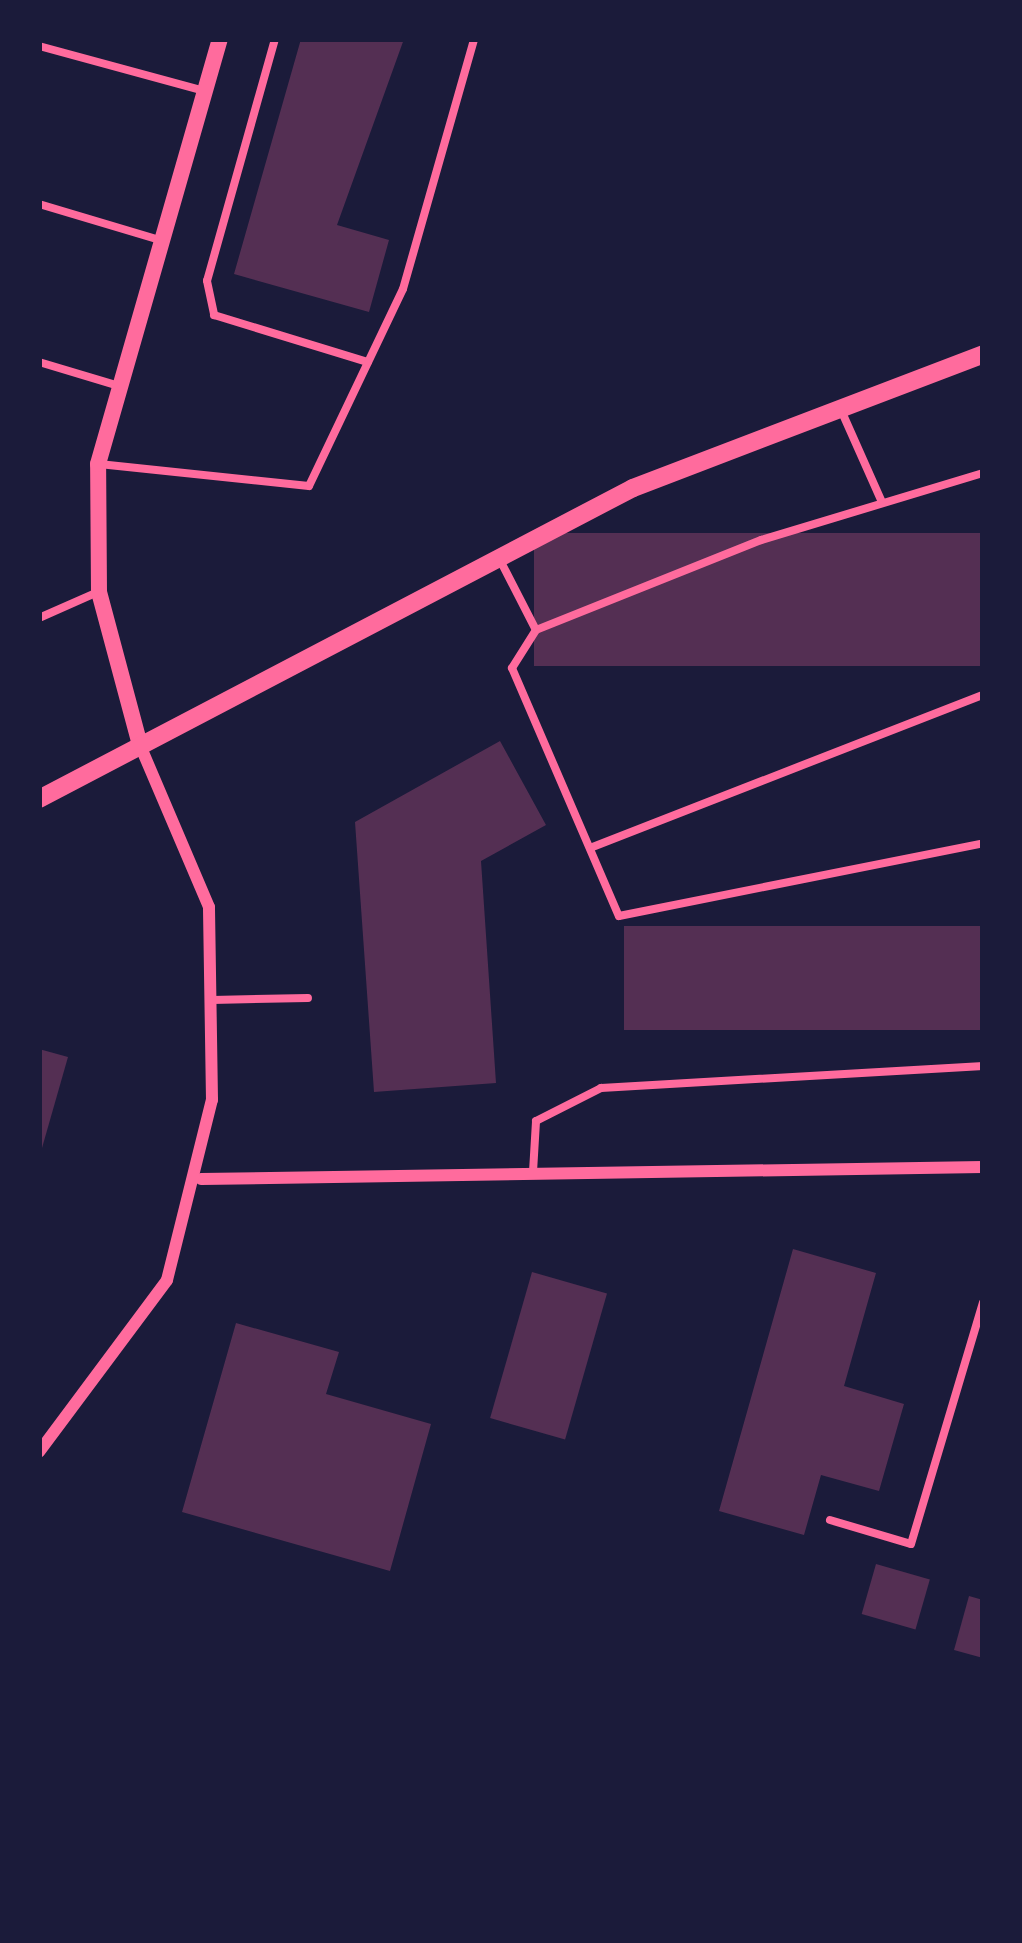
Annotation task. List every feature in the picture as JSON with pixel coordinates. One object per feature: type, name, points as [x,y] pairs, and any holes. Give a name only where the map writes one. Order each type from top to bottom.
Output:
[{"type":"main road","points":[[39,799],[496,554],[838,403],[983,353]]},
{"type":"street","points":[[39,1452],[167,1280],[200,1179],[210,1000],[209,907],[140,745],[99,592],[98,464],[220,39]]},
{"type":"street","points":[[200,1179],[983,1167]]},
{"type":"lane","points":[[275,39],[207,281],[214,315],[368,362]]},
{"type":"lane","points":[[98,464],[309,486],[403,289],[474,39]]},
{"type":"lane","points":[[39,46],[205,91]]},
{"type":"lane","points":[[39,204],[162,240]]},
{"type":"lane","points":[[39,362],[120,386]]},
{"type":"lane","points":[[838,403],[882,502]]},
{"type":"lane","points":[[983,473],[882,502],[536,630],[512,668],[619,916],[983,843]]},
{"type":"lane","points":[[496,554],[536,630]]},
{"type":"lane","points":[[39,618],[99,592]]},
{"type":"lane","points":[[590,848],[983,695]]},
{"type":"lane","points":[[210,1000],[308,998]]},
{"type":"lane","points":[[533,1172],[536,1121],[601,1088],[983,1066]]},
{"type":"lane","points":[[830,1520],[911,1544],[983,1302]]},
{"type":"building","points":[[301,39],[404,39],[337,225],[389,240],[369,312],[234,274]]},
{"type":"building","points":[[534,533],[983,533],[983,666],[534,666]]},
{"type":"building","points":[[500,741],[546,825],[481,861],[496,1083],[374,1092],[355,822]]},
{"type":"building","points":[[624,926],[983,926],[983,1030],[624,1030]]},
{"type":"building","points":[[39,1049],[68,1057],[40,1155],[39,1155]]},
{"type":"building","points":[[793,1249],[876,1273],[844,1386],[904,1404],[879,1491],[821,1475],[804,1535],[719,1511]]},
{"type":"building","points":[[532,1272],[607,1293],[565,1440],[490,1418]]},
{"type":"building","points":[[236,1323],[339,1352],[326,1394],[431,1424],[390,1571],[182,1512]]},
{"type":"building","points":[[876,1564],[930,1579],[915,1629],[862,1614]]},
{"type":"building","points":[[969,1596],[983,1600],[983,1658],[954,1650]]}]
